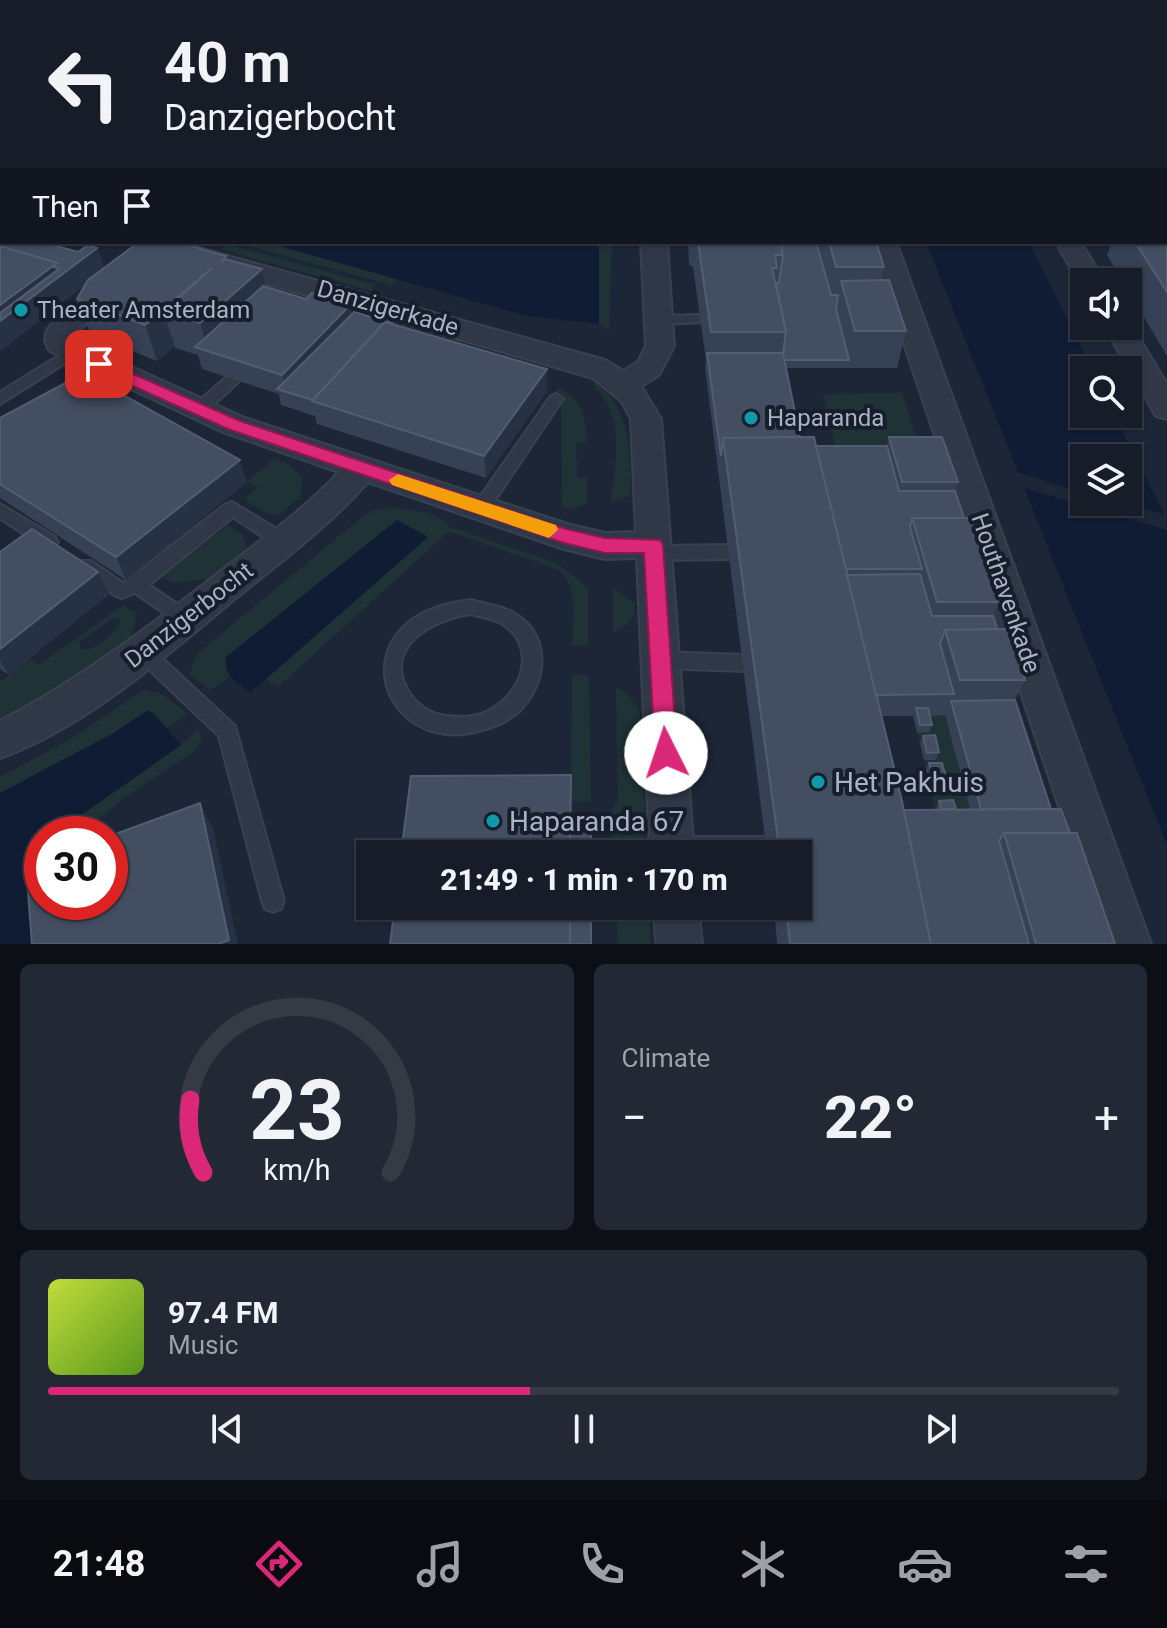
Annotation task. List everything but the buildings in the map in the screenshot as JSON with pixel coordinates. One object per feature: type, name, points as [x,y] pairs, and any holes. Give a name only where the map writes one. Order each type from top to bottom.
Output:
[{"type":"street","points":[[157,244],[60,332],[60,345],[234,425],[605,546],[653,549]]},
{"type":"street","name":"Danzigerkade","points":[[157,244],[411,304],[595,367],[622,384]]},
{"type":"street","points":[[654,244],[660,346],[649,368],[622,384],[636,398],[646,419],[671,840]]},
{"type":"street","name":"Houthavenkade","points":[[884,244],[1128,944]]},
{"type":"street","points":[[1072,248],[1084,268]]},
{"type":"street","points":[[1126,340],[1167,409]]},
{"type":"street","name":"Danzigerbocht","points":[[0,741],[59,709],[143,652],[334,501],[362,468]]},
{"type":"street","points":[[677,920],[679,944]]},
{"type":"lane","points":[[659,315],[702,314]]},
{"type":"lane","points":[[200,409],[265,348]]},
{"type":"lane","points":[[0,399],[73,352]]},
{"type":"lane","points":[[481,508],[556,399]]},
{"type":"lane","points":[[0,510],[122,591],[136,585],[232,508],[284,542]]},
{"type":"lane","points":[[653,549],[730,552]]},
{"type":"lane","points":[[136,585],[186,619]]},
{"type":"lane","points":[[461,608],[489,609],[521,626],[535,656],[534,673],[527,690],[515,705],[478,724],[456,726],[436,723],[418,715],[404,703],[394,688],[394,654],[403,638],[432,615],[461,608]]},
{"type":"lane","points":[[143,652],[228,732],[273,901]]},
{"type":"lane","points":[[660,660],[744,663]]},
{"type":"green space","points":[[226,244],[376,285],[371,291],[220,249]]},
{"type":"green space","points":[[241,244],[274,244],[398,278],[392,285]]},
{"type":"green space","points":[[599,244],[612,244],[609,330],[599,324]]},
{"type":"green space","points":[[595,383],[607,394],[623,419],[629,448],[631,495],[611,503],[616,456],[614,425],[610,410],[592,384]]},
{"type":"green space","points":[[559,387],[578,404],[584,417],[587,442],[576,443],[577,477],[587,477],[587,503],[572,510],[562,507],[561,396],[554,394]]},
{"type":"green space","points":[[902,393],[920,450],[836,450],[823,394]]},
{"type":"green space","points":[[274,459],[289,464],[302,477],[301,497],[278,515],[266,514],[244,499],[258,488],[247,482]]},
{"type":"green space","points":[[391,508],[431,514],[450,527],[557,563],[588,588],[588,645],[572,645],[572,595],[559,570],[449,531],[278,687],[266,679],[428,537],[397,520],[225,658],[230,677],[210,690],[189,674],[197,654],[361,518],[373,510]]},
{"type":"green space","points":[[228,525],[242,534],[247,548],[213,578],[173,583],[162,576]]},
{"type":"green space","points":[[612,588],[635,603],[629,621],[613,633]]},
{"type":"green space","points":[[123,605],[137,614],[130,640],[102,664],[0,720],[0,682],[29,659],[39,665]],"holes":[[[115,617],[121,622],[98,646],[80,649],[80,641]]]},
{"type":"green space","points":[[572,675],[589,675],[591,802],[571,801]]},
{"type":"green space","points":[[616,687],[628,694],[640,713],[646,840],[612,840],[611,811],[618,801]]},
{"type":"green space","points":[[144,690],[163,695],[188,714],[167,728],[152,712],[147,711],[110,735],[0,793],[0,777],[74,737]]},
{"type":"green space","points":[[945,715],[975,826],[940,827],[913,716]]},
{"type":"green space","points":[[198,729],[202,738],[194,751],[102,816],[80,816],[181,745]]},
{"type":"green space","points":[[617,920],[650,920],[651,944],[618,944]]},
{"type":"water","points":[[272,244],[599,244],[599,324],[527,316]]},
{"type":"water","points":[[927,244],[1030,244],[1070,325],[1070,340],[1077,340],[1085,356],[1070,356],[1070,428],[1121,428],[1129,444],[1070,444],[1070,516],[1142,516],[1142,470],[1167,520],[1167,845]]},
{"type":"water","points":[[397,520],[428,537],[250,693],[229,675],[225,658]]},
{"type":"water","points":[[147,711],[152,712],[181,745],[80,816],[24,816],[24,920],[42,920],[44,944],[0,944],[0,793],[110,735]]},
{"type":"pier","points":[[1014,471],[1070,489],[1070,502],[1020,487]]},
{"type":"pier","points":[[1142,508],[1167,515],[1167,530],[1119,516],[1142,516]]},
{"type":"slow traffic","points":[[398,480],[549,530]]},
{"type":"place","name":"Theater Amsterdam","points":[[21,310]]},
{"type":"place","name":"Haparanda","points":[[751,418]]},
{"type":"place","name":"Het Pakhuis","points":[[818,782]]},
{"type":"place","name":"Haparanda 67","points":[[493,821]]},
{"type":"route","points":[[99,364],[234,425],[564,536],[605,546],[653,545],[666,753]]}]
